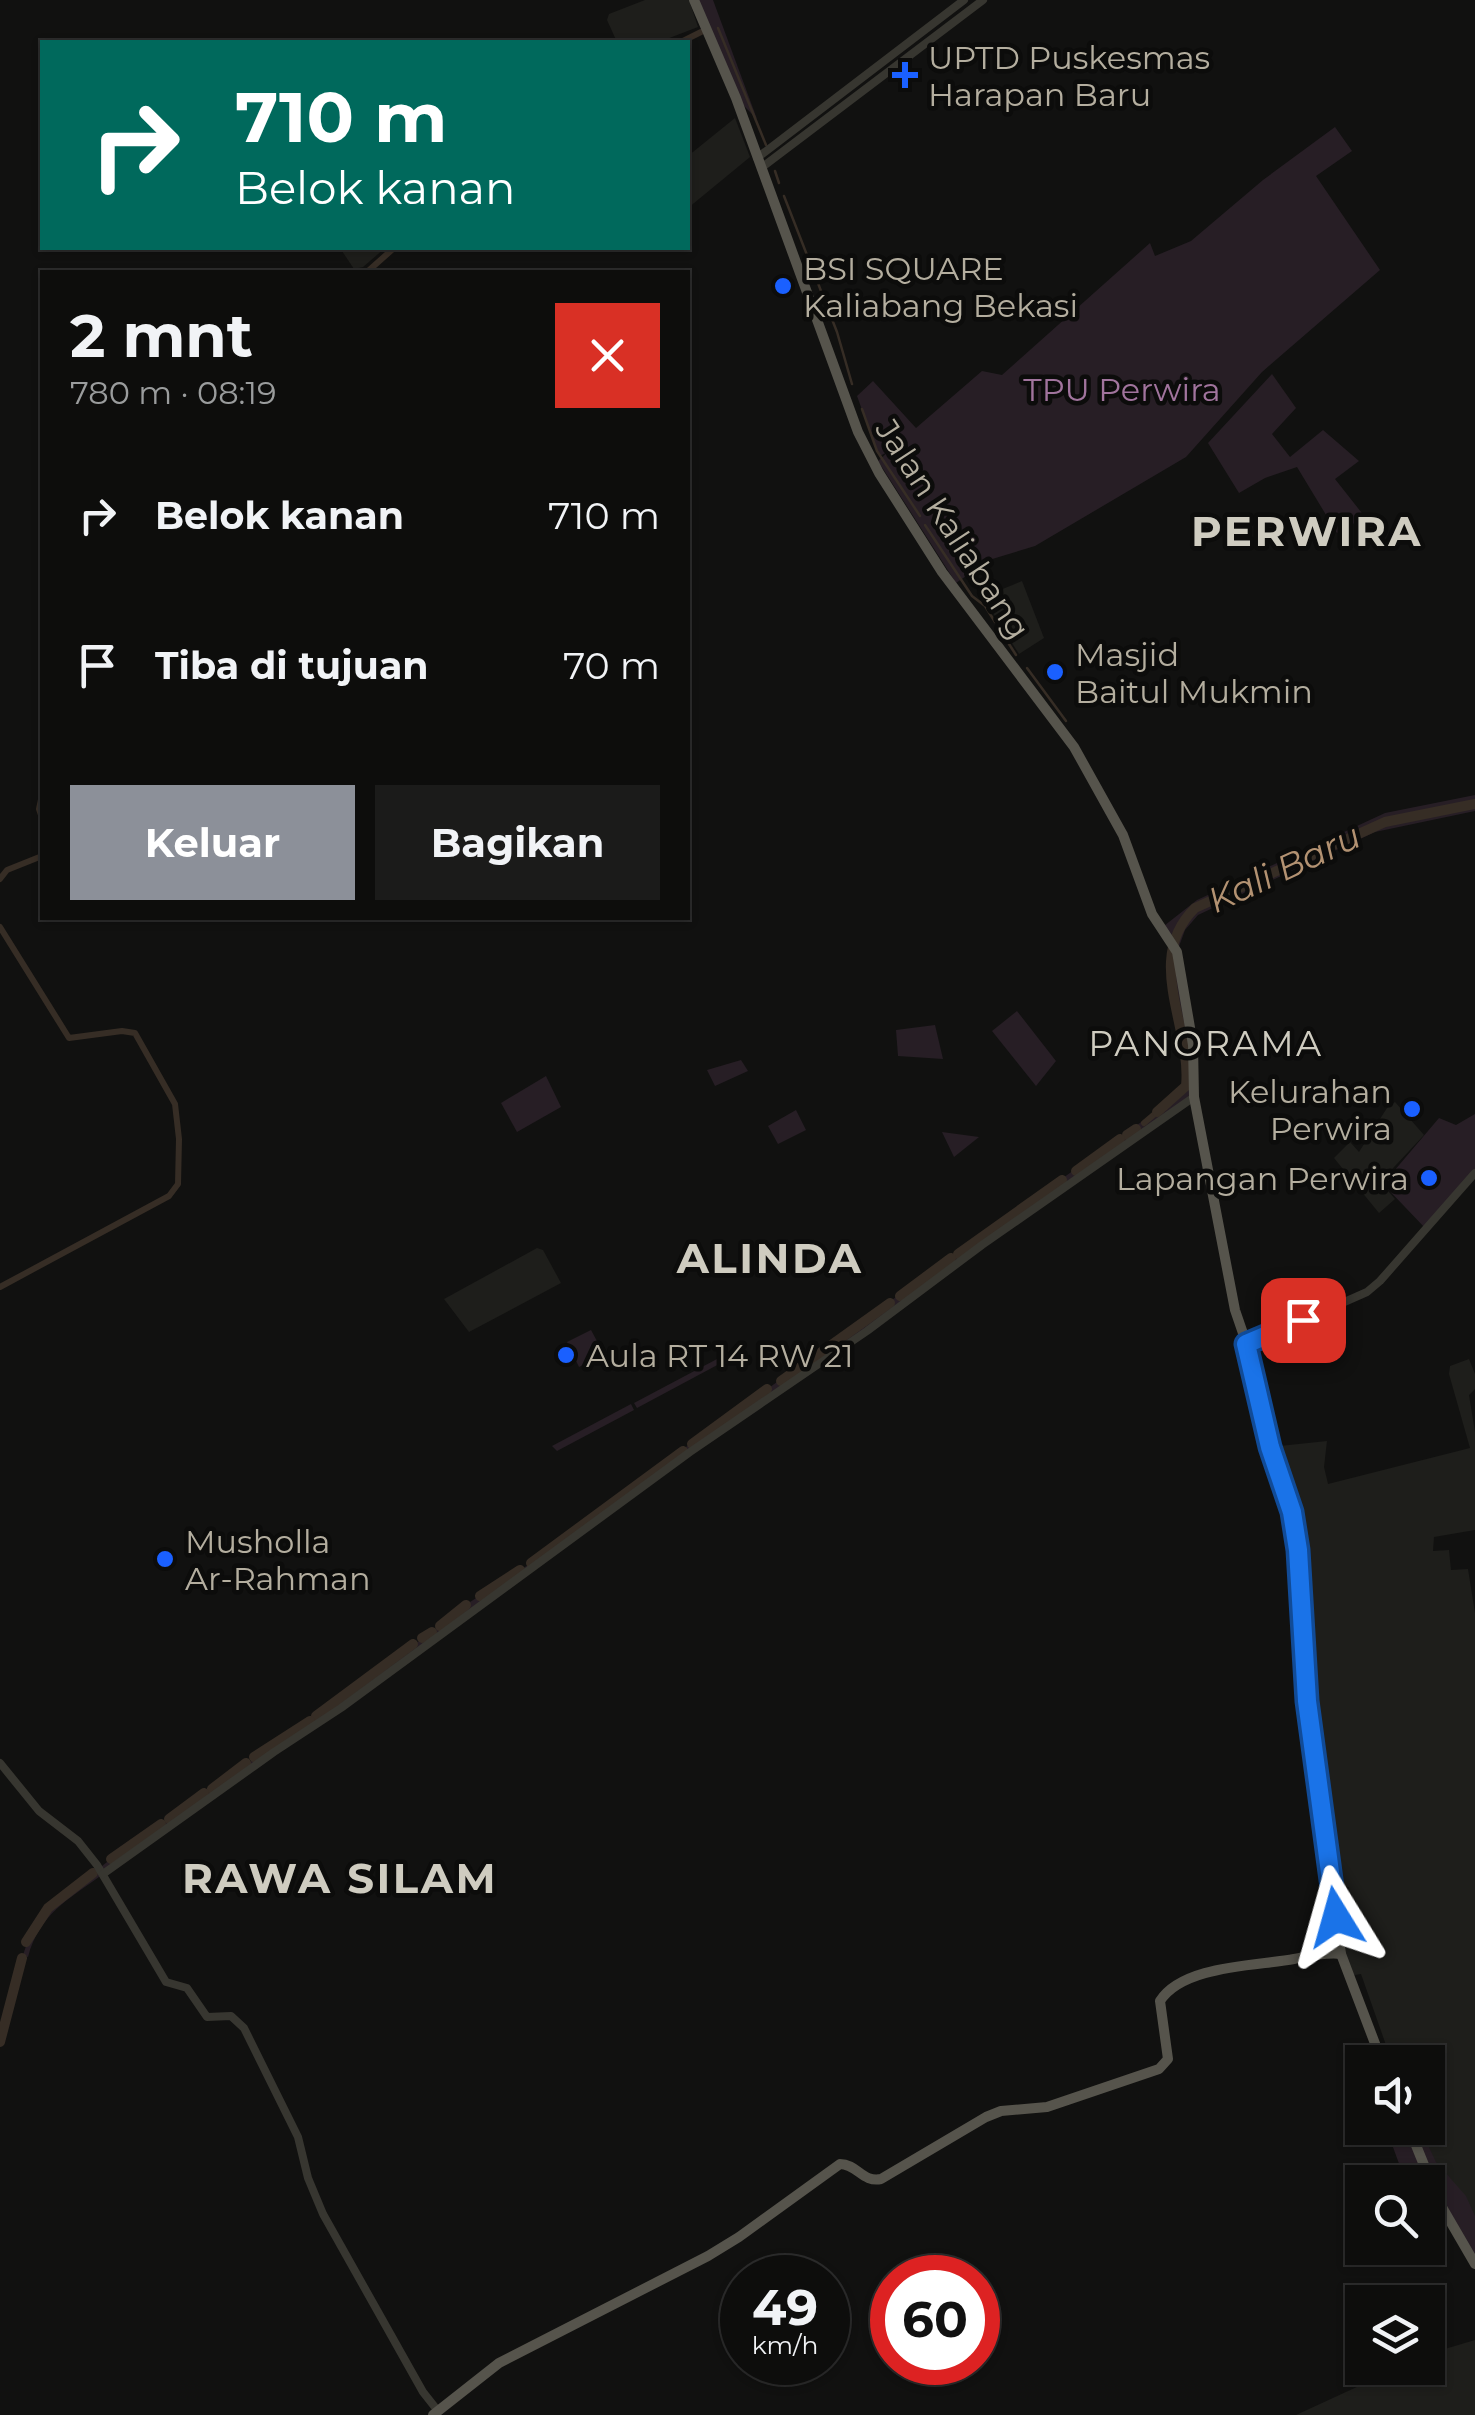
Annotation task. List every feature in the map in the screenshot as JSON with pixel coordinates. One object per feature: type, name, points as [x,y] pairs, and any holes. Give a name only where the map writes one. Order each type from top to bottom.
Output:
[{"type":"main road","name":"Jalan Kaliabang","points":[[694,0],[765,158],[858,432],[879,473],[942,572],[1074,747],[1113,814],[1152,914],[1176,948],[1193,1044],[1194,1096],[1234,1310],[1270,1447],[1292,1512],[1308,1713],[1341,1954],[1376,2045]]},
{"type":"main road","points":[[436,2413],[513,2355],[587,2320],[739,2237],[840,2164],[848,2164],[869,2179],[881,2179],[986,2117],[1047,2107],[1159,2069],[1168,2059],[1160,2002],[1168,1991],[1186,1980],[1260,1961],[1341,1954]]},
{"type":"main road","points":[[1417,2145],[1439,2202],[1475,2264]]},
{"type":"street","points":[[889,64],[964,0]]},
{"type":"street","points":[[765,158],[889,64],[984,0]]},
{"type":"street","points":[[100,1870],[341,1708],[690,1452],[868,1331],[1194,1096]]},
{"type":"street","points":[[1246,1344],[1367,1292],[1475,1173]]},
{"type":"street","points":[[0,1763],[39,1811],[78,1841],[100,1870],[166,1982],[187,1988],[207,2016],[231,2016],[244,2028],[298,2138],[323,2214],[436,2413]]},
{"type":"shaded area","points":[[645,0],[689,0],[698,27],[664,40],[616,40],[607,20],[609,14]]},
{"type":"shaded area","points":[[735,118],[750,157],[690,206],[690,154]]},
{"type":"shaded area","points":[[383,250],[363,267],[354,269],[342,251]]},
{"type":"shaded area","points":[[1022,581],[1044,638],[1019,654],[983,597]]},
{"type":"shaded area","points":[[1395,1102],[1424,1135],[1380,1182],[1395,1199],[1379,1213],[1334,1158],[1350,1142],[1359,1152]]},
{"type":"shaded area","points":[[537,1248],[543,1250],[561,1283],[469,1332],[444,1299]]},
{"type":"shaded area","points":[[1469,1359],[1475,1374],[1475,1389],[1469,1395],[1475,1432],[1475,1530],[1434,1537],[1433,1551],[1449,1550],[1451,1570],[1468,1569],[1475,1613],[1475,2250],[1445,2183],[1445,2165],[1437,2165],[1428,2145],[1445,2145],[1445,2045],[1386,2045],[1361,1974],[1349,1976],[1339,1935],[1356,1933],[1349,1887],[1333,1891],[1315,1768],[1298,1550],[1270,1447],[1327,1441],[1324,1467],[1328,1484],[1470,1448],[1450,1366]]},
{"type":"shaded area","points":[[1475,2340],[1475,2415],[1296,2415],[1361,2385],[1445,2385],[1445,2349]]},
{"type":"green space","points":[[694,0],[713,0],[757,119],[736,98]]},
{"type":"green space","name":"TPU Perwira","points":[[1335,127],[1352,151],[1316,176],[1380,270],[1262,372],[1186,457],[1035,546],[989,560],[956,583],[878,461],[889,451],[880,456],[877,451],[857,396],[873,381],[916,428],[982,371],[1002,375],[1150,243],[1155,256],[1191,241],[1263,180]]},
{"type":"green space","points":[[1272,374],[1296,408],[1272,434],[1290,457],[1323,430],[1359,461],[1335,479],[1365,517],[1337,533],[1297,467],[1265,478],[1239,493],[1208,443]]},
{"type":"green space","points":[[1475,795],[1475,811],[1375,832],[1198,915],[1185,930],[1177,952],[1194,1097],[78,1892],[48,1918],[28,1957],[23,1955],[32,1928],[48,1908],[111,1859],[384,1668],[470,1602],[531,1563],[630,1487],[1172,1100],[1185,1086],[1187,1076],[1169,962],[1172,944],[1160,929],[1197,900],[1385,813]]},
{"type":"green space","points":[[1017,1011],[1056,1061],[1036,1086],[992,1031]]},
{"type":"green space","points":[[935,1025],[943,1059],[898,1056],[896,1030]]},
{"type":"green space","points":[[741,1060],[748,1071],[715,1086],[707,1070]]},
{"type":"green space","points":[[546,1076],[561,1107],[517,1132],[501,1103]]},
{"type":"green space","points":[[796,1110],[806,1130],[778,1144],[768,1126]]},
{"type":"green space","name":"Lapangan Perwira","points":[[1475,1114],[1475,1173],[1426,1229],[1383,1184],[1439,1118],[1456,1125]]},
{"type":"green space","points":[[942,1132],[979,1137],[954,1157]]},
{"type":"green space","points":[[591,1330],[604,1354],[579,1367],[567,1342]]},
{"type":"green space","points":[[734,1350],[736,1355],[637,1408],[634,1403]]},
{"type":"green space","points":[[631,1404],[634,1410],[557,1451],[552,1446]]},
{"type":"green space","points":[[1392,2145],[1428,2145],[1439,2165],[1400,2165]]},
{"type":"green space","points":[[1445,2172],[1466,2196],[1475,2216],[1475,2264],[1445,2208]]},
{"type":"waterway","points":[[718,28],[766,145]]},
{"type":"waterway","points":[[685,40],[701,32]]},
{"type":"waterway","points":[[775,171],[779,183]]},
{"type":"waterway","points":[[784,196],[837,332],[852,384]]},
{"type":"waterway","points":[[369,270],[392,250]]},
{"type":"waterway","points":[[862,409],[877,451],[920,516]]},
{"type":"waterway","points":[[925,525],[972,596],[985,606],[995,622]]},
{"type":"waterway","points":[[1000,630],[1016,655]]},
{"type":"waterway","points":[[1027,668],[1066,721]]},
{"type":"waterway","points":[[40,804],[40,812]]},
{"type":"waterway","name":"Kali Baru","points":[[1157,1112],[1186,1086],[1183,1040],[1173,994],[1172,949],[1180,928],[1195,908],[1385,822],[1475,804]]},
{"type":"waterway","points":[[0,879],[7,870],[40,857]]},
{"type":"waterway","points":[[0,927],[69,1038],[135,1033],[175,1104],[179,1139],[178,1184],[169,1196],[0,1287]]},
{"type":"waterway","points":[[1144,1123],[1157,1112]]},
{"type":"waterway","points":[[1127,1135],[1136,1129]]},
{"type":"waterway","points":[[1076,1171],[1120,1139]]},
{"type":"waterway","points":[[958,1254],[1062,1180]]},
{"type":"waterway","points":[[900,1296],[951,1258]]},
{"type":"waterway","points":[[781,1381],[890,1303]]},
{"type":"waterway","points":[[692,1444],[767,1389]]},
{"type":"waterway","points":[[531,1563],[683,1451]]},
{"type":"waterway","points":[[480,1596],[520,1570]]},
{"type":"waterway","points":[[440,1626],[466,1605]]},
{"type":"waterway","points":[[422,1638],[432,1632]]},
{"type":"waterway","points":[[316,1716],[413,1644]]},
{"type":"waterway","points":[[254,1757],[310,1721]]},
{"type":"waterway","points":[[212,1789],[246,1763]]},
{"type":"waterway","points":[[169,1819],[204,1793]]},
{"type":"waterway","points":[[111,1859],[161,1824]]},
{"type":"waterway","points":[[26,1942],[48,1908],[93,1873]]},
{"type":"waterway","points":[[0,2042],[22,1958]]},
{"type":"place","name":"UPTD Puskesmas Harapan Baru","points":[[905,75]]},
{"type":"place","name":"BSI SQUARE Kaliabang Bekasi","points":[[783,286]]},
{"type":"place","name":"Masjid Baitul Mukmin","points":[[1055,672]]},
{"type":"place","name":"Kelurahan Perwira","points":[[1412,1109]]},
{"type":"place","name":"Lapangan Perwira","points":[[1429,1178]]},
{"type":"place","name":"Aula RT 14 RW 21","points":[[566,1355]]},
{"type":"place","name":"Musholla Ar-Rahman","points":[[165,1559]]},
{"type":"district","name":"PERWIRA","points":[[1307,531]]},
{"type":"district","name":"PANORAMA","points":[[1206,1043]]},
{"type":"district","name":"ALINDA","points":[[770,1258]]},
{"type":"district","name":"RAWA SILAM","points":[[340,1878]]},
{"type":"route","points":[[1303,1320],[1246,1344],[1270,1447],[1292,1512],[1298,1550],[1307,1701],[1336,1917]]}]
